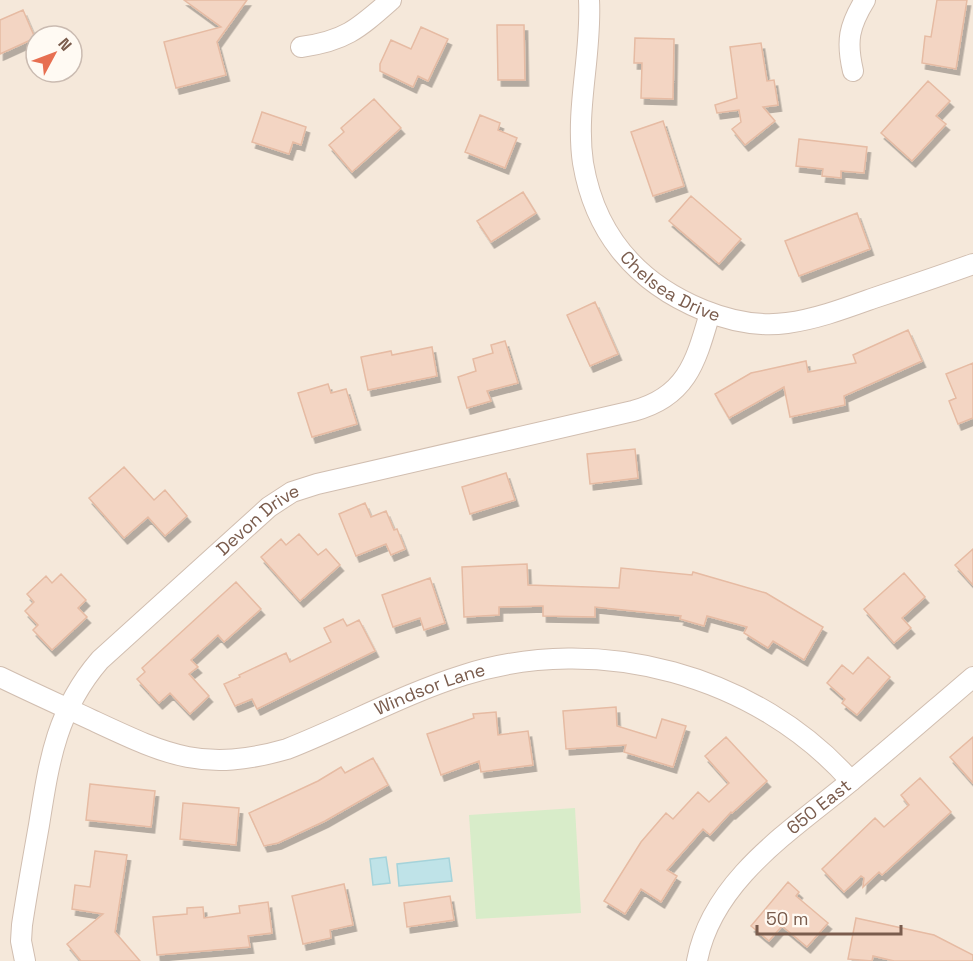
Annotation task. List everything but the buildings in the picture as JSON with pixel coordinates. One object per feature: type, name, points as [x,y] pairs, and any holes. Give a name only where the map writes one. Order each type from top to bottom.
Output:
[{"type":"street","points":[[301,47],[340,39],[359,28],[391,0]]},
{"type":"street","name":"Chelsea Drive","points":[[589,0],[581,139],[587,181],[592,200],[614,241],[645,277],[680,301],[710,313],[753,324],[795,322],[842,310],[973,264]]},
{"type":"street","points":[[853,71],[849,51],[850,31],[865,0]]},
{"type":"street","name":"Devon Drive","points":[[25,961],[21,941],[22,925],[51,753],[68,710],[86,677],[100,660],[237,536],[292,492],[317,484],[648,407],[670,394],[687,376],[701,345],[710,313]]},
{"type":"street","name":"Windsor Lane","points":[[0,677],[165,753],[189,759],[238,760],[287,749],[465,674],[522,662],[591,659],[660,669],[694,678],[759,707],[815,744],[851,781]]},
{"type":"street","name":"650 East","points":[[697,961],[710,922],[730,891],[748,869],[786,834],[973,677]]},
{"type":"shaded area","points":[[0,0],[973,0],[973,961],[0,961]]},
{"type":"green space","points":[[575,808],[581,913],[476,919],[469,815]]},
{"type":"water","points":[[386,857],[390,883],[373,885],[370,859]]},
{"type":"water","points":[[449,858],[452,881],[399,886],[397,864]]}]
